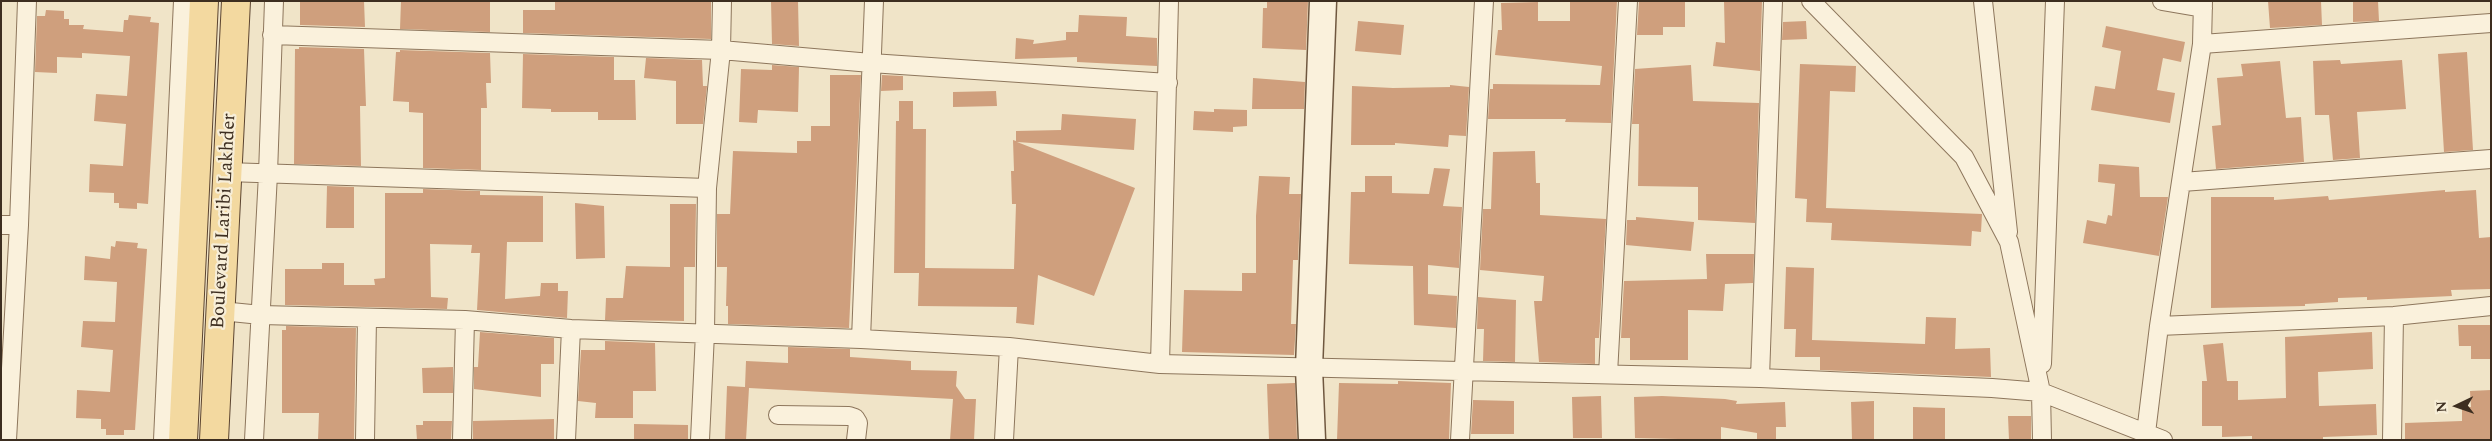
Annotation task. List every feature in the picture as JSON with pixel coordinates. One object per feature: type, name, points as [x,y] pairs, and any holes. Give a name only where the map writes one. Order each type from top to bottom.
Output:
[{"type":"main road","name":"Boulevard Laribi Lakhder","points":[[183,440],[204,1]]},
{"type":"main road","name":"Boulevard Laribi Lakhder","points":[[214,440],[236,1]]},
{"type":"main road","points":[[1312,440],[1309,368],[1324,1]]},
{"type":"street","points":[[8,440],[10,225],[27,1]]},
{"type":"street","points":[[163,440],[183,1]]},
{"type":"street","points":[[254,440],[268,174],[274,1]]},
{"type":"street","points":[[700,440],[706,333],[707,188],[721,50],[722,1]]},
{"type":"street","points":[[861,339],[874,1]]},
{"type":"street","points":[[1160,364],[1170,1]]},
{"type":"street","points":[[1460,440],[1484,1]]},
{"type":"street","points":[[1608,374],[1628,1]]},
{"type":"street","points":[[1760,378],[1773,1]]},
{"type":"street","points":[[1811,1],[1964,157],[2009,242]]},
{"type":"street","points":[[1983,1],[2009,242],[2041,392]]},
{"type":"street","points":[[2042,440],[2041,392],[2055,1]]},
{"type":"street","points":[[2146,433],[2159,326],[2202,44],[2203,5],[2162,1]]},
{"type":"street","points":[[2202,44],[2491,23]]},
{"type":"street","points":[[272,35],[721,50],[871,63],[1168,82]]},
{"type":"street","points":[[2182,182],[2491,159]]},
{"type":"street","points":[[228,172],[707,188]]},
{"type":"street","points":[[2159,326],[2394,316],[2491,306]]},
{"type":"street","points":[[220,311],[260,315],[465,320],[571,329],[861,339],[1009,347],[1160,364],[1760,378],[2041,392],[2163,440]]},
{"type":"street","points":[[2392,440],[2394,316]]},
{"type":"street","points":[[365,440],[367,318]]},
{"type":"street","points":[[462,440],[465,320]]},
{"type":"street","points":[[566,440],[571,329]]},
{"type":"street","points":[[1004,440],[1009,347]]},
{"type":"street","points":[[778,415],[849,416],[855,418],[858,423],[856,440]]},
{"type":"building","points":[[300,1],[364,1],[365,27],[300,25]]},
{"type":"building","points":[[401,1],[490,1],[490,32],[400,29]]},
{"type":"building","points":[[555,1],[711,1],[711,39],[523,33],[523,10],[555,10]]},
{"type":"building","points":[[771,1],[798,1],[799,46],[772,44]]},
{"type":"building","points":[[1267,1],[1308,1],[1306,50],[1262,48],[1263,8],[1267,8]]},
{"type":"building","points":[[1570,1],[1617,1],[1611,123],[1565,122],[1566,119],[1488,119],[1490,89],[1493,89],[1493,84],[1600,85],[1602,66],[1495,55],[1498,30],[1502,30],[1501,3],[1538,2],[1538,21],[1570,21]]},
{"type":"building","points":[[1639,1],[1685,1],[1685,27],[1663,27],[1663,35],[1637,35]]},
{"type":"building","points":[[1724,1],[1762,1],[1760,71],[1713,66],[1716,42],[1725,43]]},
{"type":"building","points":[[2268,1],[2321,1],[2322,25],[2270,28]]},
{"type":"building","points":[[2353,1],[2378,1],[2379,21],[2353,22]]},
{"type":"building","points":[[46,10],[64,11],[64,19],[69,19],[69,25],[84,25],[83,29],[123,32],[124,20],[128,20],[129,15],[151,17],[150,22],[159,23],[148,204],[137,203],[137,209],[119,208],[119,203],[114,203],[114,193],[89,192],[90,164],[123,166],[126,124],[94,121],[96,94],[127,96],[130,56],[82,53],[82,58],[57,57],[57,73],[35,72],[37,16],[45,16]]},
{"type":"building","points":[[1079,15],[1127,17],[1126,36],[1157,38],[1157,66],[1077,62],[1077,57],[1015,59],[1016,38],[1034,40],[1033,44],[1066,40],[1066,32],[1078,32]]},
{"type":"building","points":[[1358,21],[1404,25],[1401,55],[1355,51]]},
{"type":"building","points":[[1806,21],[1807,39],[1782,40],[1783,22]]},
{"type":"building","points":[[2106,26],[2185,42],[2181,62],[2163,58],[2157,90],[2175,93],[2170,123],[2091,110],[2095,86],[2115,89],[2121,51],[2102,47]]},
{"type":"building","points":[[299,47],[364,49],[366,106],[360,106],[361,166],[294,164],[295,49],[299,49]]},
{"type":"building","points":[[400,50],[490,53],[491,83],[486,83],[487,108],[481,108],[481,170],[423,168],[423,113],[409,112],[409,102],[393,101],[396,52],[400,52]]},
{"type":"building","points":[[2467,52],[2473,150],[2444,152],[2438,54]]},
{"type":"building","points":[[523,54],[614,57],[614,80],[635,80],[636,120],[598,120],[598,112],[551,112],[551,109],[522,108]]},
{"type":"building","points":[[646,58],[702,60],[703,86],[707,86],[703,124],[676,124],[676,81],[644,78]]},
{"type":"building","points":[[2340,60],[2341,64],[2402,60],[2406,109],[2357,112],[2360,158],[2333,160],[2329,115],[2315,115],[2313,61]]},
{"type":"building","points":[[2280,61],[2286,118],[2301,117],[2304,162],[2216,169],[2212,126],[2221,125],[2217,78],[2243,76],[2241,64]]},
{"type":"building","points":[[1800,64],[1856,66],[1855,92],[1830,91],[1826,208],[1982,214],[1981,232],[1972,231],[1971,246],[1831,240],[1832,223],[1806,222],[1807,199],[1795,198]]},
{"type":"building","points":[[772,65],[799,67],[798,112],[758,110],[757,123],[739,122],[741,69],[772,70]]},
{"type":"building","points":[[1691,65],[1693,101],[1759,103],[1755,223],[1698,220],[1698,187],[1638,186],[1639,124],[1632,124],[1635,69]]},
{"type":"building","points":[[830,75],[861,75],[849,328],[728,324],[728,306],[726,306],[727,267],[717,267],[717,214],[730,214],[733,151],[797,153],[797,141],[811,141],[811,126],[830,126]]},
{"type":"building","points":[[882,75],[903,76],[903,90],[881,91]]},
{"type":"building","points":[[1253,78],[1305,82],[1304,109],[1252,109]]},
{"type":"building","points":[[1450,85],[1469,87],[1466,136],[1449,135],[1448,147],[1395,143],[1395,145],[1351,145],[1352,86],[1393,88],[1450,87]]},
{"type":"building","points":[[996,91],[997,106],[953,107],[953,92]]},
{"type":"building","points":[[899,101],[913,101],[913,129],[926,129],[925,268],[1014,269],[1016,204],[1012,204],[1011,171],[1014,171],[1013,140],[1016,141],[1016,131],[1061,130],[1062,114],[1136,119],[1134,150],[1017,142],[1135,188],[1094,296],[1038,275],[1034,325],[1016,323],[1017,307],[918,306],[919,273],[894,273],[896,121],[899,121]]},
{"type":"building","points":[[1214,109],[1247,110],[1247,126],[1233,127],[1233,132],[1193,130],[1194,111],[1214,112]]},
{"type":"building","points":[[1535,151],[1536,183],[1540,183],[1540,215],[1606,219],[1599,338],[1595,338],[1595,364],[1539,362],[1534,301],[1542,301],[1544,276],[1480,270],[1483,209],[1491,209],[1493,152]]},
{"type":"building","points":[[2099,164],[2139,167],[2140,197],[2168,197],[2159,256],[2083,243],[2087,220],[2106,224],[2108,215],[2112,216],[2115,184],[2098,182]]},
{"type":"building","points":[[1434,168],[1450,169],[1443,206],[1462,207],[1459,268],[1428,265],[1428,294],[1457,296],[1456,328],[1414,325],[1413,266],[1349,264],[1351,192],[1365,192],[1365,176],[1392,176],[1392,193],[1429,194]]},
{"type":"building","points":[[1259,176],[1290,177],[1289,194],[1301,194],[1298,260],[1293,260],[1291,324],[1296,324],[1294,355],[1182,352],[1184,290],[1242,291],[1242,273],[1256,273],[1256,216]]},
{"type":"building","points":[[327,186],[354,187],[354,228],[326,228]]},
{"type":"building","points":[[423,189],[480,191],[480,195],[543,196],[543,242],[507,242],[505,299],[540,296],[541,283],[558,283],[558,291],[568,291],[567,318],[477,310],[480,253],[471,253],[472,245],[430,244],[431,297],[448,298],[447,309],[285,305],[285,269],[322,269],[322,263],[344,263],[344,285],[375,285],[374,279],[385,278],[385,193],[423,193]]},
{"type":"building","points":[[2445,190],[2445,192],[2476,190],[2479,238],[2491,237],[2491,289],[2451,290],[2452,296],[2367,300],[2367,297],[2338,298],[2338,302],[2305,304],[2305,306],[2211,308],[2211,197],[2274,197],[2274,200],[2328,196],[2329,200]]},
{"type":"building","points":[[575,203],[604,206],[605,258],[576,259]]},
{"type":"building","points":[[670,204],[696,204],[695,267],[684,267],[684,321],[605,320],[606,298],[623,298],[626,266],[670,267]]},
{"type":"building","points":[[1636,217],[1694,222],[1691,251],[1626,245],[1627,220],[1636,220]]},
{"type":"building","points":[[116,241],[138,243],[137,248],[147,249],[135,430],[124,430],[124,435],[106,435],[106,429],[101,429],[101,419],[76,418],[77,390],[110,392],[113,350],[81,347],[83,321],[115,322],[117,282],[84,280],[85,256],[110,259],[111,246],[115,247]]},
{"type":"building","points":[[1706,254],[1754,254],[1753,283],[1725,284],[1723,311],[1688,310],[1688,360],[1630,360],[1630,338],[1621,338],[1624,281],[1707,279]]},
{"type":"building","points":[[1786,267],[1814,268],[1812,340],[1925,344],[1926,317],[1956,318],[1955,349],[1990,348],[1991,377],[1820,370],[1820,357],[1795,357],[1796,329],[1784,329]]},
{"type":"building","points":[[1478,297],[1516,300],[1515,362],[1483,361],[1484,329],[1477,329]]},
{"type":"building","points":[[2458,325],[2491,325],[2491,359],[2471,359],[2471,346],[2459,346]]},
{"type":"building","points":[[286,326],[356,328],[354,440],[318,440],[319,413],[282,413],[282,330],[286,330]]},
{"type":"building","points":[[480,332],[554,338],[554,364],[541,364],[541,397],[474,389],[474,367],[478,367]]},
{"type":"building","points":[[2372,332],[2373,369],[2318,372],[2319,406],[2376,404],[2377,435],[2323,437],[2323,440],[2252,440],[2252,436],[2222,437],[2222,426],[2202,426],[2202,381],[2207,381],[2203,345],[2223,343],[2227,381],[2238,381],[2238,400],[2286,398],[2285,337]]},
{"type":"building","points":[[605,341],[655,343],[656,391],[633,391],[633,418],[595,418],[596,403],[578,401],[581,350],[605,350]]},
{"type":"building","points":[[788,347],[850,349],[850,357],[911,361],[911,370],[957,371],[956,386],[965,399],[976,399],[974,440],[950,440],[953,399],[749,388],[746,440],[725,440],[727,386],[745,387],[746,361],[788,363]]},
{"type":"building","points":[[453,367],[453,393],[423,393],[422,368]]},
{"type":"building","points":[[1398,381],[1451,383],[1449,440],[1337,440],[1339,383],[1398,384]]},
{"type":"building","points":[[1295,383],[1297,440],[1269,440],[1267,384]]},
{"type":"building","points":[[2491,390],[2491,440],[2405,440],[2405,423],[2462,421],[2462,407],[2471,407],[2470,391]]},
{"type":"building","points":[[1601,396],[1602,438],[1573,438],[1572,397]]},
{"type":"building","points":[[1662,396],[1725,399],[1737,401],[1736,404],[1785,402],[1786,427],[1776,427],[1776,440],[1757,440],[1757,433],[1721,427],[1721,440],[1635,438],[1634,397]]},
{"type":"building","points":[[1473,400],[1514,401],[1514,434],[1471,434]]},
{"type":"building","points":[[1874,401],[1874,440],[1852,440],[1851,402]]},
{"type":"building","points":[[1913,407],[1945,408],[1945,440],[1913,440]]},
{"type":"building","points":[[2008,416],[2031,416],[2031,440],[2009,440]]},
{"type":"building","points":[[554,419],[554,440],[473,440],[473,421]]},
{"type":"building","points":[[423,421],[452,421],[451,440],[417,440],[416,425],[423,425]]},
{"type":"building","points":[[634,424],[688,425],[688,440],[634,440]]}]
